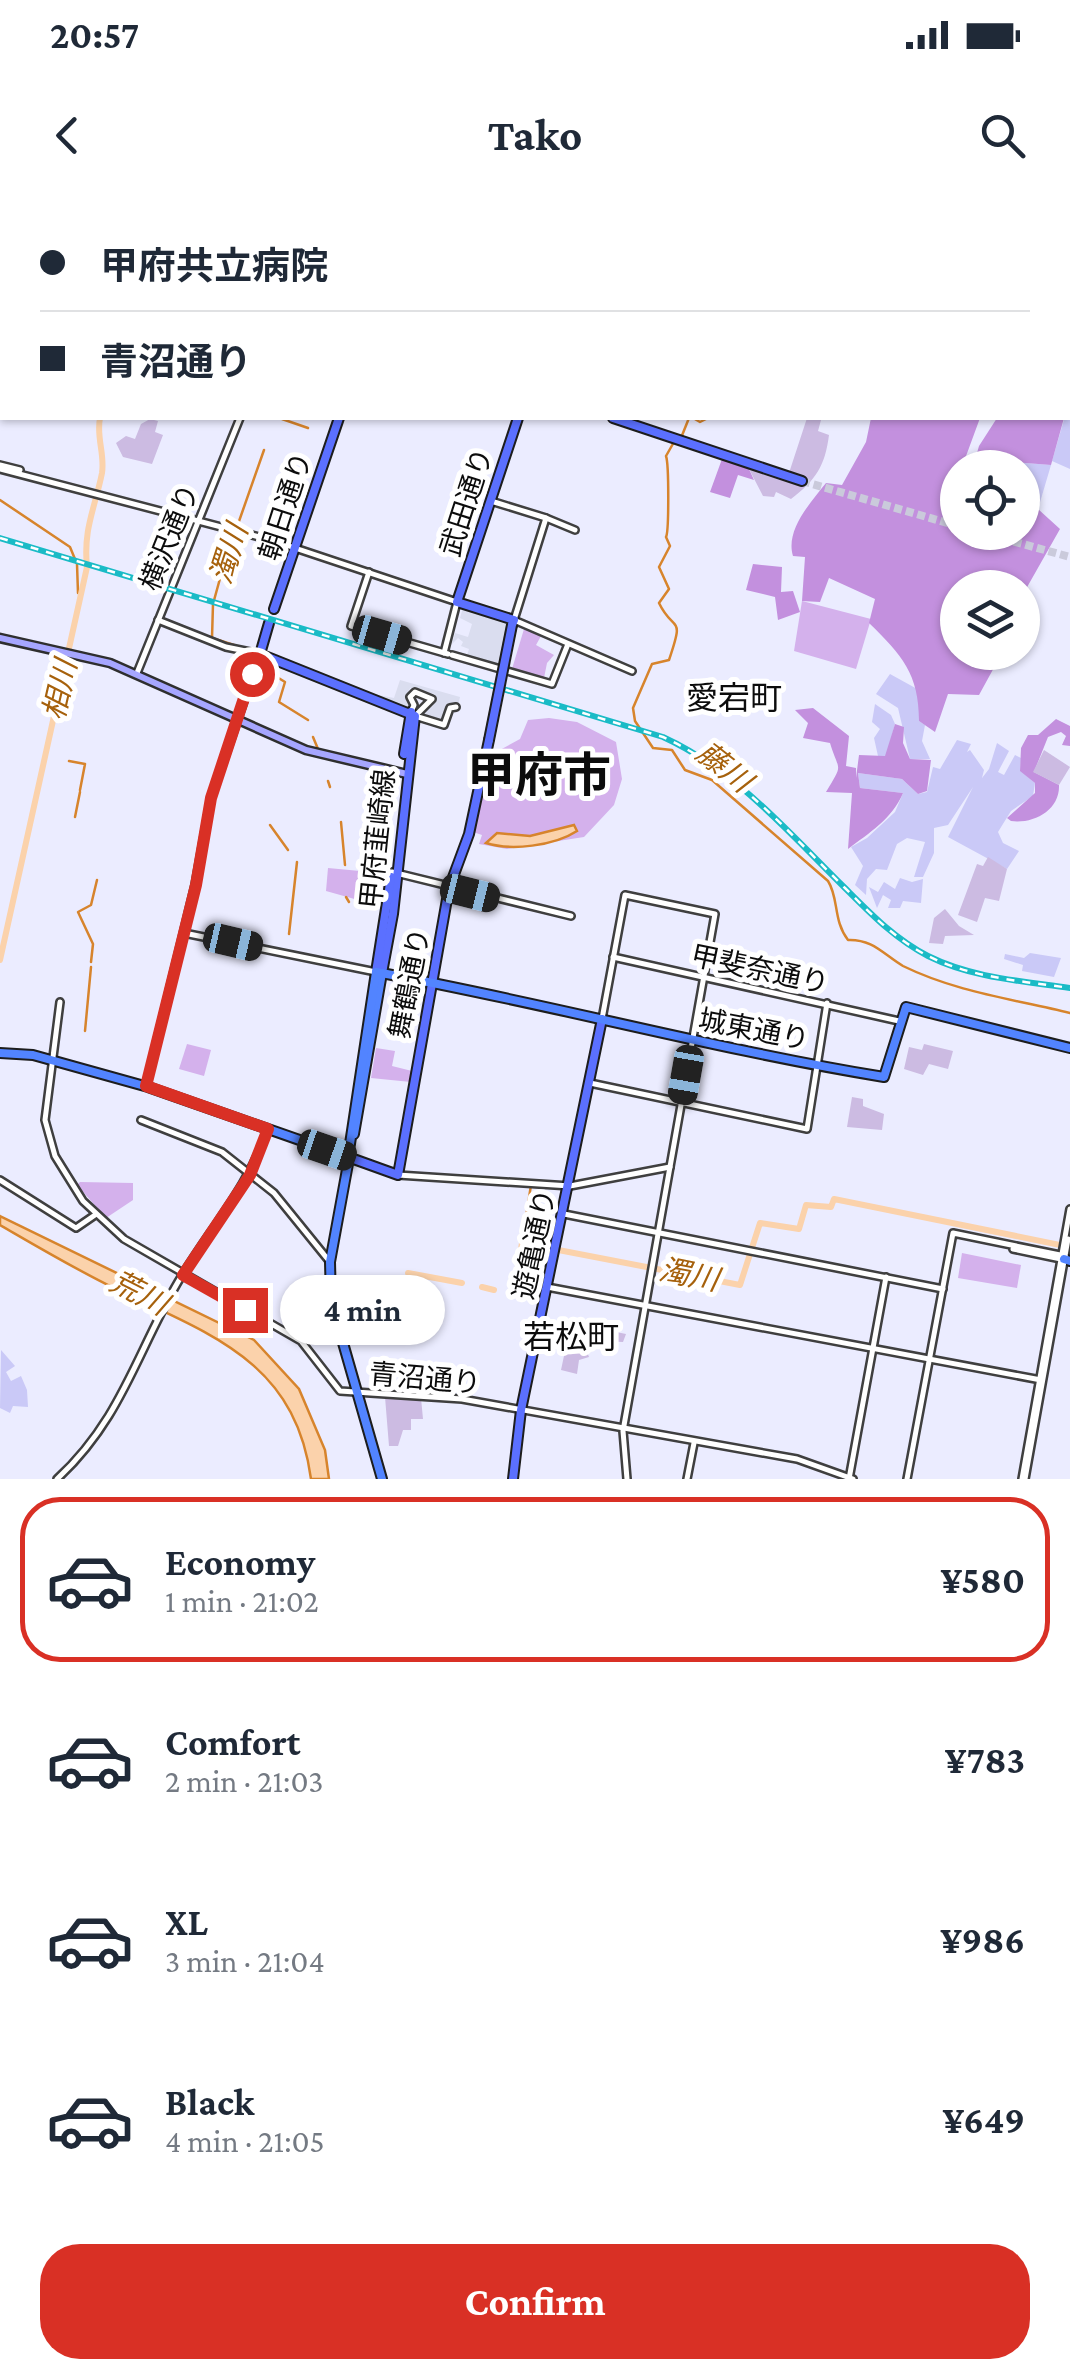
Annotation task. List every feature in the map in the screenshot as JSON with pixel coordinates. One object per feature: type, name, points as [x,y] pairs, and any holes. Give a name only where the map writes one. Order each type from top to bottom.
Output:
[{"type":"highway","name":"城東通り","points":[[379,972],[692,1040],[887,1076],[899,1022]]},
{"type":"highway","points":[[379,972],[330,1262],[333,1316],[382,1479]]},
{"type":"highway","points":[[899,1022],[908,1006],[1070,1048]]},
{"type":"highway","points":[[0,1053],[52,1060],[146,1086],[348,1157]]},
{"type":"main road","name":"朝日通り","points":[[274,609],[338,420]]},
{"type":"main road","name":"武田通り","points":[[457,602],[517,420]]},
{"type":"main road","points":[[620,420],[802,481]]},
{"type":"main road","points":[[457,602],[513,623]]},
{"type":"main road","points":[[269,623],[260,654],[413,711]]},
{"type":"main road","name":"舞鶴通り","points":[[398,1175],[450,888],[469,834],[513,623]]},
{"type":"main road","points":[[0,638],[138,673],[306,750],[404,774]]},
{"type":"main road","name":"甲府韮崎線","points":[[379,972],[413,711]]},
{"type":"main road","name":"遊亀通り","points":[[513,1479],[521,1410],[602,1020]]},
{"type":"main road","points":[[348,1157],[398,1175]]},
{"type":"street","name":"横沢通り","points":[[138,673],[195,521],[239,420]]},
{"type":"street","points":[[0,467],[295,547],[457,602],[448,654]]},
{"type":"street","points":[[491,500],[575,530]]},
{"type":"street","points":[[546,518],[513,623],[632,671]]},
{"type":"street","points":[[370,572],[351,626],[552,684],[568,644]]},
{"type":"street","points":[[146,1086],[184,933],[211,798],[260,654],[226,648],[158,620]]},
{"type":"street","points":[[418,692],[432,699],[424,706],[413,711],[410,697],[418,692]]},
{"type":"street","points":[[413,711],[424,706]]},
{"type":"street","points":[[413,711],[443,726],[450,708],[456,707]]},
{"type":"street","points":[[394,872],[571,916]]},
{"type":"street","points":[[602,1020],[625,895],[715,914],[623,1431],[627,1479]]},
{"type":"street","points":[[184,933],[379,972]]},
{"type":"street","name":"甲斐奈通り","points":[[613,957],[899,1022]]},
{"type":"street","name":"青沼通り","points":[[60,1002],[45,1099],[48,1135],[62,1171],[95,1216],[124,1239],[301,1342],[336,1388],[442,1396],[797,1459],[850,1479]]},
{"type":"street","points":[[590,1083],[806,1129],[827,1003]]},
{"type":"street","points":[[141,1120],[205,1144],[250,1175],[288,1208],[330,1262]]},
{"type":"street","points":[[57,1479],[109,1420],[178,1282],[250,1175],[268,1129]]},
{"type":"street","points":[[398,1175],[570,1186],[670,1168]]},
{"type":"street","points":[[0,1180],[76,1228],[95,1216]]},
{"type":"street","points":[[1023,1479],[1065,1256],[1070,1208]]},
{"type":"street","points":[[564,1214],[942,1289]]},
{"type":"street","points":[[1065,1242],[1070,1226]]},
{"type":"street","points":[[908,1479],[953,1235],[1065,1256]]},
{"type":"street","points":[[850,1479],[886,1277]]},
{"type":"street","points":[[547,1287],[1039,1380]]},
{"type":"street","points":[[687,1479],[694,1442]]},
{"type":"shaded area","points":[[806,420],[821,420],[818,431],[829,435],[825,455],[818,472],[791,499],[776,492],[774,497],[763,496],[749,469],[801,485],[803,477],[789,473]]},
{"type":"shaded area","points":[[871,420],[979,420],[968,450],[940,450],[940,550],[1040,550],[1040,511],[1060,529],[1037,570],[940,570],[940,670],[993,670],[979,695],[948,694],[935,732],[919,721],[916,690],[906,666],[869,623],[875,599],[829,578],[820,602],[802,601],[805,557],[793,556],[796,526],[826,483],[842,485],[866,442]]},
{"type":"shaded area","points":[[996,420],[1063,420],[1051,465],[1040,464],[1040,450],[978,450]]},
{"type":"shaded area","points":[[1064,420],[1070,420],[1070,469],[1052,461]]},
{"type":"shaded area","points":[[158,421],[155,432],[163,435],[152,464],[123,457],[116,443],[126,436],[135,439],[141,424]]},
{"type":"shaded area","points":[[722,459],[749,469],[754,480],[738,475],[730,498],[710,492]]},
{"type":"shaded area","points":[[1040,464],[1051,465],[1040,502]]},
{"type":"shaded area","points":[[753,564],[782,567],[781,592],[793,591],[800,612],[778,620],[775,597],[746,590]]},
{"type":"shaded area","points":[[802,601],[871,619],[856,669],[794,651]]},
{"type":"shaded area","points":[[464,604],[514,620],[499,668],[466,659],[469,649],[461,646],[463,642],[458,638],[452,644],[455,633],[468,637],[472,624],[460,618]]},
{"type":"shaded area","points":[[524,629],[541,636],[536,645],[554,655],[547,663],[544,678],[512,669]]},
{"type":"shaded area","points":[[890,674],[919,690],[919,721],[925,725],[922,741],[930,759],[910,759],[898,708],[876,694]]},
{"type":"shaded area","points":[[400,680],[460,697],[458,706],[450,706],[441,725],[418,714],[433,706],[435,694],[410,688],[406,701],[410,708],[373,694],[394,698]]},
{"type":"shaded area","points":[[875,704],[891,715],[895,724],[886,757],[878,756],[874,738],[880,729],[872,722]]},
{"type":"shaded area","points":[[813,708],[849,736],[846,766],[856,768],[856,778],[859,755],[885,756],[895,724],[904,727],[903,743],[910,759],[931,760],[927,791],[918,794],[902,779],[858,773],[860,788],[903,793],[886,818],[848,849],[852,793],[826,792],[838,768],[830,743],[803,738],[808,723],[795,710]]},
{"type":"shaded area","points":[[1056,719],[1070,726],[1070,746],[1062,745],[1066,736],[1061,732],[1048,737],[1034,772],[1059,785],[1055,802],[1037,818],[1011,821],[1007,818],[1035,793],[1035,783],[1020,771],[1021,748],[1028,735],[1038,735]]},
{"type":"shaded area","points":[[528,720],[577,722],[616,742],[622,779],[614,805],[584,837],[507,849],[479,844],[482,835],[473,832],[489,756],[520,739]]},
{"type":"shaded area","points":[[957,740],[971,744],[967,752],[970,750],[984,770],[982,778],[997,743],[1009,751],[998,772],[1004,775],[1015,755],[1021,758],[1020,770],[1035,783],[1033,796],[1011,811],[998,832],[1003,843],[1019,851],[1007,869],[948,837],[973,787],[948,825],[934,828],[934,853],[923,877],[914,877],[925,842],[907,838],[897,844],[887,870],[876,869],[867,879],[866,895],[855,885],[863,866],[851,847],[895,812],[903,793],[860,788],[858,773],[902,779],[918,794],[927,792],[933,767],[940,769]]},
{"type":"shaded area","points":[[1044,750],[1070,767],[1059,785],[1033,772]]},
{"type":"shaded area","points":[[988,857],[1007,869],[999,901],[985,898],[977,922],[958,915],[977,864],[983,866]]},
{"type":"shaded area","points":[[328,868],[360,871],[358,900],[326,891]]},
{"type":"shaded area","points":[[900,878],[912,882],[923,879],[921,903],[903,901],[900,908],[888,908],[891,900],[883,895],[877,908],[869,887],[878,892],[884,882],[895,889]]},
{"type":"shaded area","points":[[945,909],[959,926],[974,935],[945,936],[943,944],[929,943],[934,918]]},
{"type":"shaded area","points":[[1030,953],[1061,958],[1054,977],[1022,971],[1023,965],[1004,959],[1005,954],[1024,958]]},
{"type":"shaded area","points":[[187,1044],[211,1050],[204,1076],[179,1069]]},
{"type":"shaded area","points":[[924,1044],[953,1051],[948,1069],[929,1064],[923,1075],[904,1069],[909,1047],[922,1050]]},
{"type":"shaded area","points":[[376,1048],[395,1051],[392,1066],[412,1071],[411,1082],[371,1078]]},
{"type":"shaded area","points":[[852,1097],[863,1099],[863,1106],[884,1114],[882,1130],[847,1127]]},
{"type":"shaded area","points":[[133,1183],[133,1200],[106,1218],[77,1185]]},
{"type":"shaded area","points":[[962,1253],[1021,1265],[1017,1288],[958,1278]]},
{"type":"shaded area","points":[[571,1323],[626,1334],[623,1342],[601,1341],[586,1349],[589,1357],[579,1360],[577,1374],[561,1370]]},
{"type":"shaded area","points":[[1,1350],[15,1366],[6,1372],[11,1381],[21,1376],[27,1390],[28,1407],[13,1406],[10,1413],[0,1408]]},
{"type":"shaded area","points":[[385,1397],[421,1398],[423,1419],[411,1419],[411,1430],[403,1430],[398,1446],[389,1446]]},
{"type":"water","points":[[574,825],[577,831],[568,836],[532,846],[486,843],[497,833],[530,836]]},
{"type":"water","name":"荒川","points":[[0,1216],[254,1340],[299,1389],[325,1450],[329,1479],[311,1479],[302,1439],[287,1405],[267,1378],[242,1356],[214,1337],[99,1281],[0,1225]]},
{"type":"waterway","name":"相川","points":[[0,960],[87,567],[88,530],[102,473],[100,420]]},
{"type":"waterway","points":[[285,420],[308,428]]},
{"type":"waterway","name":"藤川","points":[[681,438],[688,420]]},
{"type":"waterway","name":"藤川","points":[[696,420],[704,420]]},
{"type":"waterway","name":"藤川","points":[[674,442],[666,456],[666,537],[670,546],[659,567],[669,589],[659,603],[676,626],[676,636],[669,660],[652,664],[633,708],[635,721],[653,748],[672,750],[685,770],[712,780],[828,881],[848,940],[871,945],[903,966],[943,982],[1070,1013]]},
{"type":"waterway","name":"濁川","points":[[234,645],[212,638],[213,604],[264,450]]},
{"type":"waterway","points":[[0,500],[70,547],[77,564],[78,593]]},
{"type":"waterway","name":"濁川","points":[[240,654],[285,682],[279,702],[308,720]]},
{"type":"waterway","name":"濁川","points":[[313,737],[318,749]]},
{"type":"waterway","points":[[69,761],[85,764],[80,790]]},
{"type":"waterway","points":[[328,781],[330,787]]},
{"type":"waterway","points":[[75,817],[80,792]]},
{"type":"waterway","name":"濁川","points":[[341,822],[345,865]]},
{"type":"waterway","points":[[270,825],[288,850]]},
{"type":"waterway","points":[[289,934],[297,862]]},
{"type":"waterway","points":[[91,962],[93,944],[78,912],[91,905],[97,880]]},
{"type":"waterway","points":[[346,897],[349,902]]},
{"type":"waterway","points":[[85,1031],[91,967]]},
{"type":"waterway","points":[[522,1243],[531,1185]]},
{"type":"waterway","name":"濁川","points":[[514,1289],[522,1243],[740,1285],[760,1223],[799,1229],[806,1205],[831,1207],[834,1199],[1070,1247]]},
{"type":"waterway","name":"濁川","points":[[408,1273],[462,1283]]},
{"type":"waterway","name":"濁川","points":[[482,1287],[494,1290]]},
{"type":"tunnel","points":[[802,481],[940,521]]},
{"type":"tunnel","points":[[1040,549],[1070,557]]},
{"type":"railway","points":[[0,538],[663,737],[738,785],[874,916],[916,949],[980,974],[1070,988]]},
{"type":"district","name":"愛宕町","points":[[734,698]]},
{"type":"district","name":"甲府市","points":[[539,775]]},
{"type":"district","name":"若松町","points":[[571,1337]]},
{"type":"route","points":[[245,1310],[183,1275],[250,1175],[268,1129],[146,1086],[196,885],[211,798],[252,674]]}]
